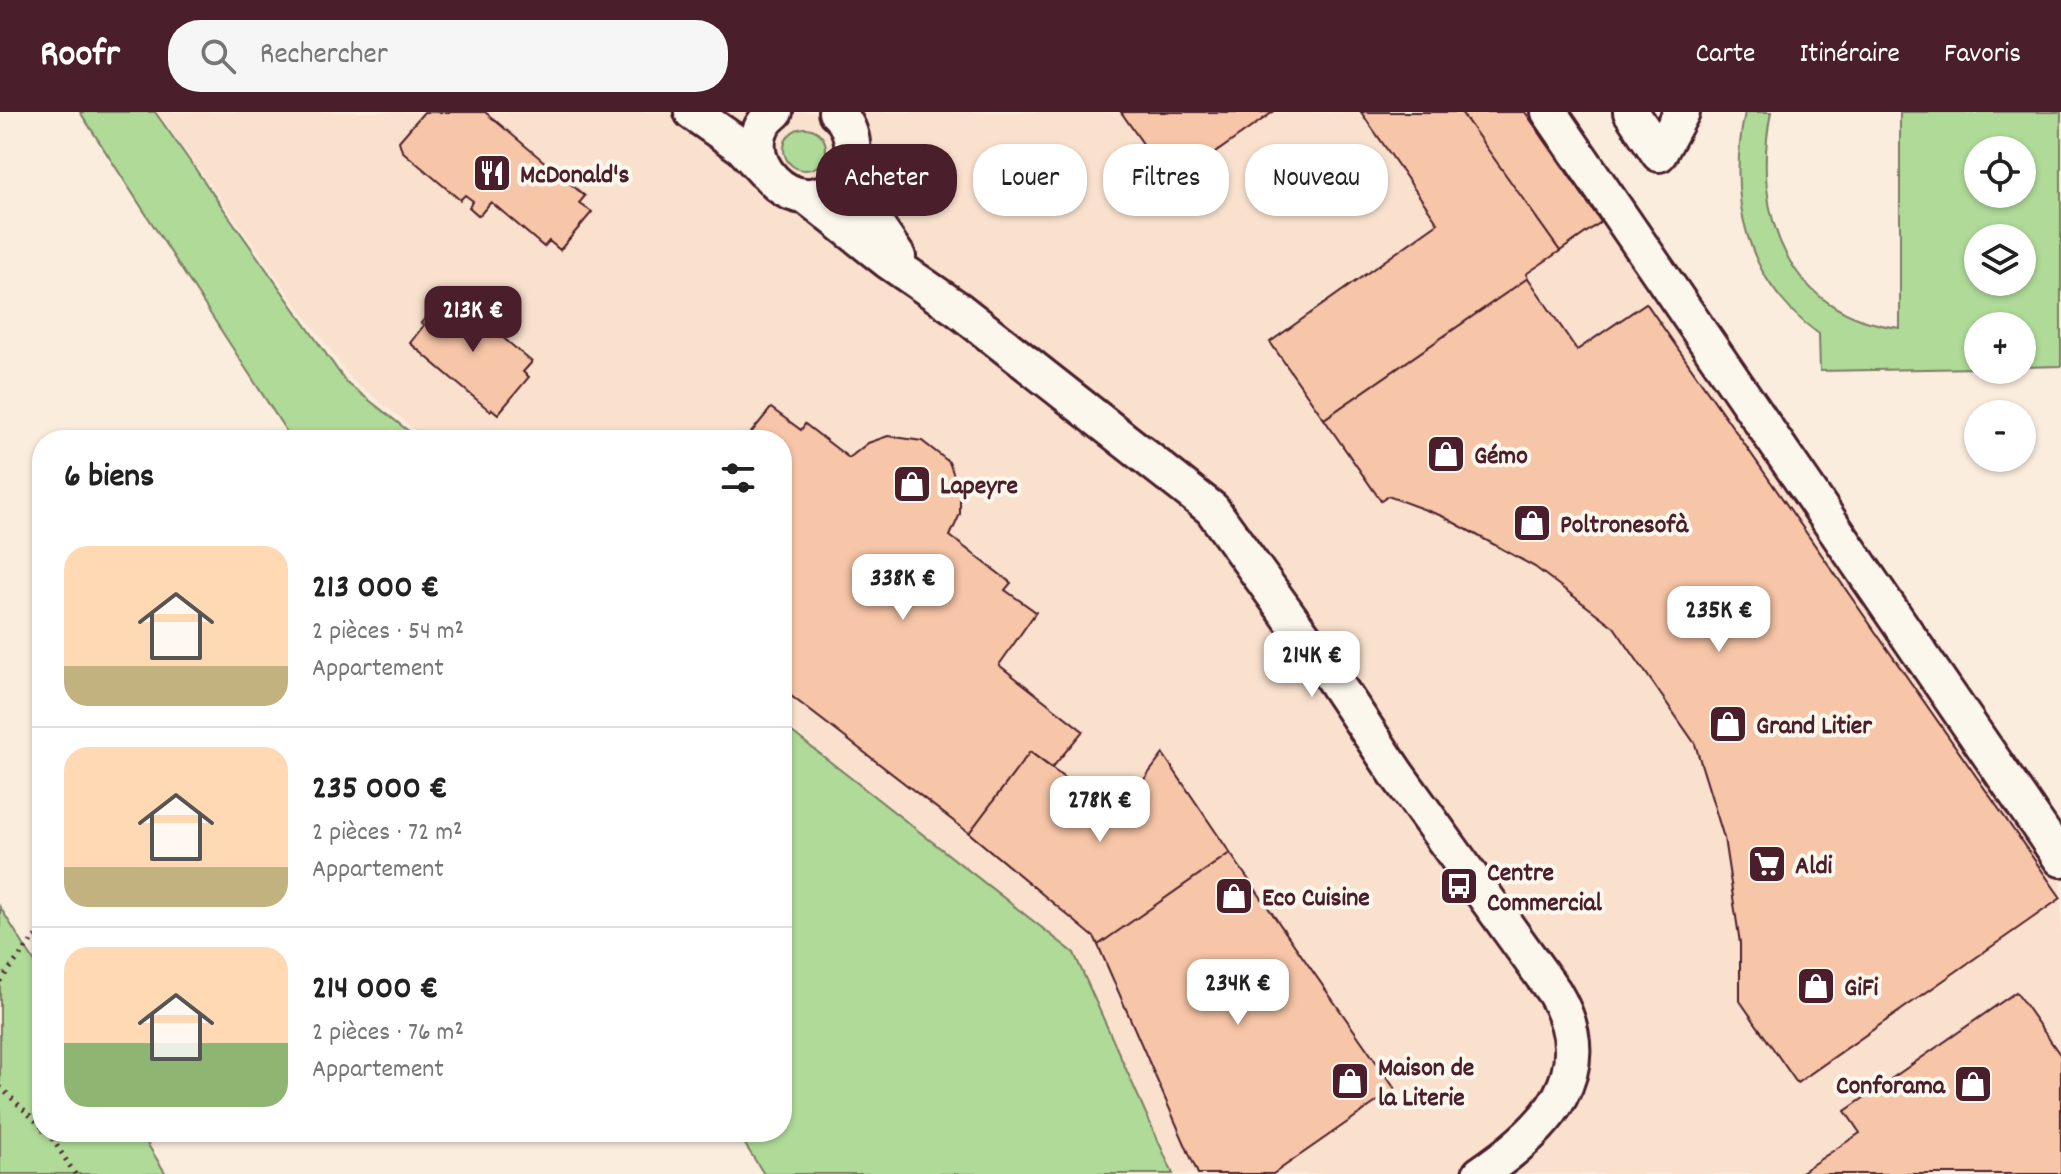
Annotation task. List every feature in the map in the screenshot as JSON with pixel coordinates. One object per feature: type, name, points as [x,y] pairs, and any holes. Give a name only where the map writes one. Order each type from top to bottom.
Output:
[{"type":"street","points":[[692,112],[742,147],[781,190],[806,196],[959,310],[1212,509],[1554,992],[1567,1019],[1572,1061],[1568,1082],[1546,1121],[1480,1174]]},
{"type":"street","points":[[836,112],[848,128],[853,144]]},
{"type":"street","points":[[1549,112],[2061,859]]},
{"type":"street","points":[[1631,112],[1659,154],[1682,112]]},
{"type":"street","points":[[764,171],[758,143],[766,113]]},
{"type":"street","points":[[806,196],[816,194]]},
{"type":"street","points":[[873,216],[884,237],[931,292]]},
{"type":"path","points":[[0,981],[32,941]]},
{"type":"path","points":[[0,1087],[32,1117]]},
{"type":"path","points":[[54,1142],[75,1174]]},
{"type":"shaded area","points":[[157,112],[1551,112],[2061,843],[2061,1174],[1172,1174],[1074,953],[792,729],[792,430],[415,430],[351,379]]},
{"type":"green space","points":[[80,112],[155,112],[346,382],[407,430],[286,430]]},
{"type":"green space","points":[[1745,112],[1771,112],[1766,150],[1767,187],[1773,222],[1786,253],[1804,281],[1829,303],[1861,319],[1900,328],[1900,112],[2061,112],[2061,366],[2036,367],[2036,312],[1964,312],[1964,368],[1820,371],[1819,334],[1794,313],[1758,263],[1741,206],[1739,176]]},
{"type":"green space","points":[[797,129],[813,129],[825,144],[816,144],[816,167],[813,169],[797,169],[785,157],[785,141]]},
{"type":"green space","points":[[792,732],[1074,953],[1173,1174],[764,1174],[743,1142],[792,1142]]},
{"type":"green space","points":[[0,907],[32,958],[32,1142],[146,1142],[166,1174],[0,1174]]},
{"type":"building","name":"McDonald's","points":[[424,112],[485,112],[585,196],[579,203],[592,212],[560,250],[549,241],[544,247],[491,202],[479,216],[469,207],[473,201],[465,195],[460,200],[402,151],[399,141]]},
{"type":"building","points":[[1121,112],[1273,112],[1228,144],[1143,144]]},
{"type":"building","points":[[1361,112],[1461,112],[1560,251],[1526,274],[1528,278],[1324,419],[1270,342],[1438,223],[1388,151],[1388,144],[1383,144]]},
{"type":"building","points":[[1461,112],[1525,112],[1601,222],[1560,251]]},
{"type":"building","points":[[1528,278],[1577,350],[1646,303],[2061,898],[1797,1083],[1740,1001],[1740,943],[1724,838],[1695,744],[1614,627],[1535,567],[1442,516],[1388,496],[1381,501],[1324,419]]},
{"type":"building","points":[[451,294],[532,362],[523,372],[529,377],[498,414],[492,409],[490,411],[410,343],[424,325],[421,323],[428,315],[431,318]]},
{"type":"building","points":[[771,408],[801,430],[805,424],[849,458],[868,443],[888,436],[922,441],[949,462],[960,492],[960,514],[950,536],[1011,583],[1005,590],[1036,612],[999,665],[1083,731],[1052,768],[1030,752],[969,833],[792,697],[792,430],[753,430]]},
{"type":"building","points":[[1030,752],[1116,817],[1163,754],[1230,853],[1098,945],[1095,938],[969,833]]},
{"type":"building","points":[[1230,853],[1395,1089],[1273,1174],[1198,1174],[1098,945]]},
{"type":"building","name":"Conforama","points":[[2016,992],[2061,1056],[2061,1174],[1798,1174],[1860,1133],[1845,1111]]},
{"type":"place","name":"McDonald's","points":[[492,173]]},
{"type":"place","name":"Gémo","points":[[1446,454]]},
{"type":"place","name":"Lapeyre","points":[[912,484]]},
{"type":"place","name":"Poltronesofà","points":[[1532,523]]},
{"type":"place","name":"Grand Litier","points":[[1728,724]]},
{"type":"place","name":"Aldi","points":[[1767,864]]},
{"type":"place","name":"Centre Commercial","points":[[1459,886]]},
{"type":"place","name":"Eco Cuisine","points":[[1234,896]]},
{"type":"place","name":"GiFi","points":[[1816,986]]},
{"type":"place","name":"Maison de la Literie","points":[[1350,1081]]},
{"type":"place","name":"Conforama","points":[[1973,1084]]}]
